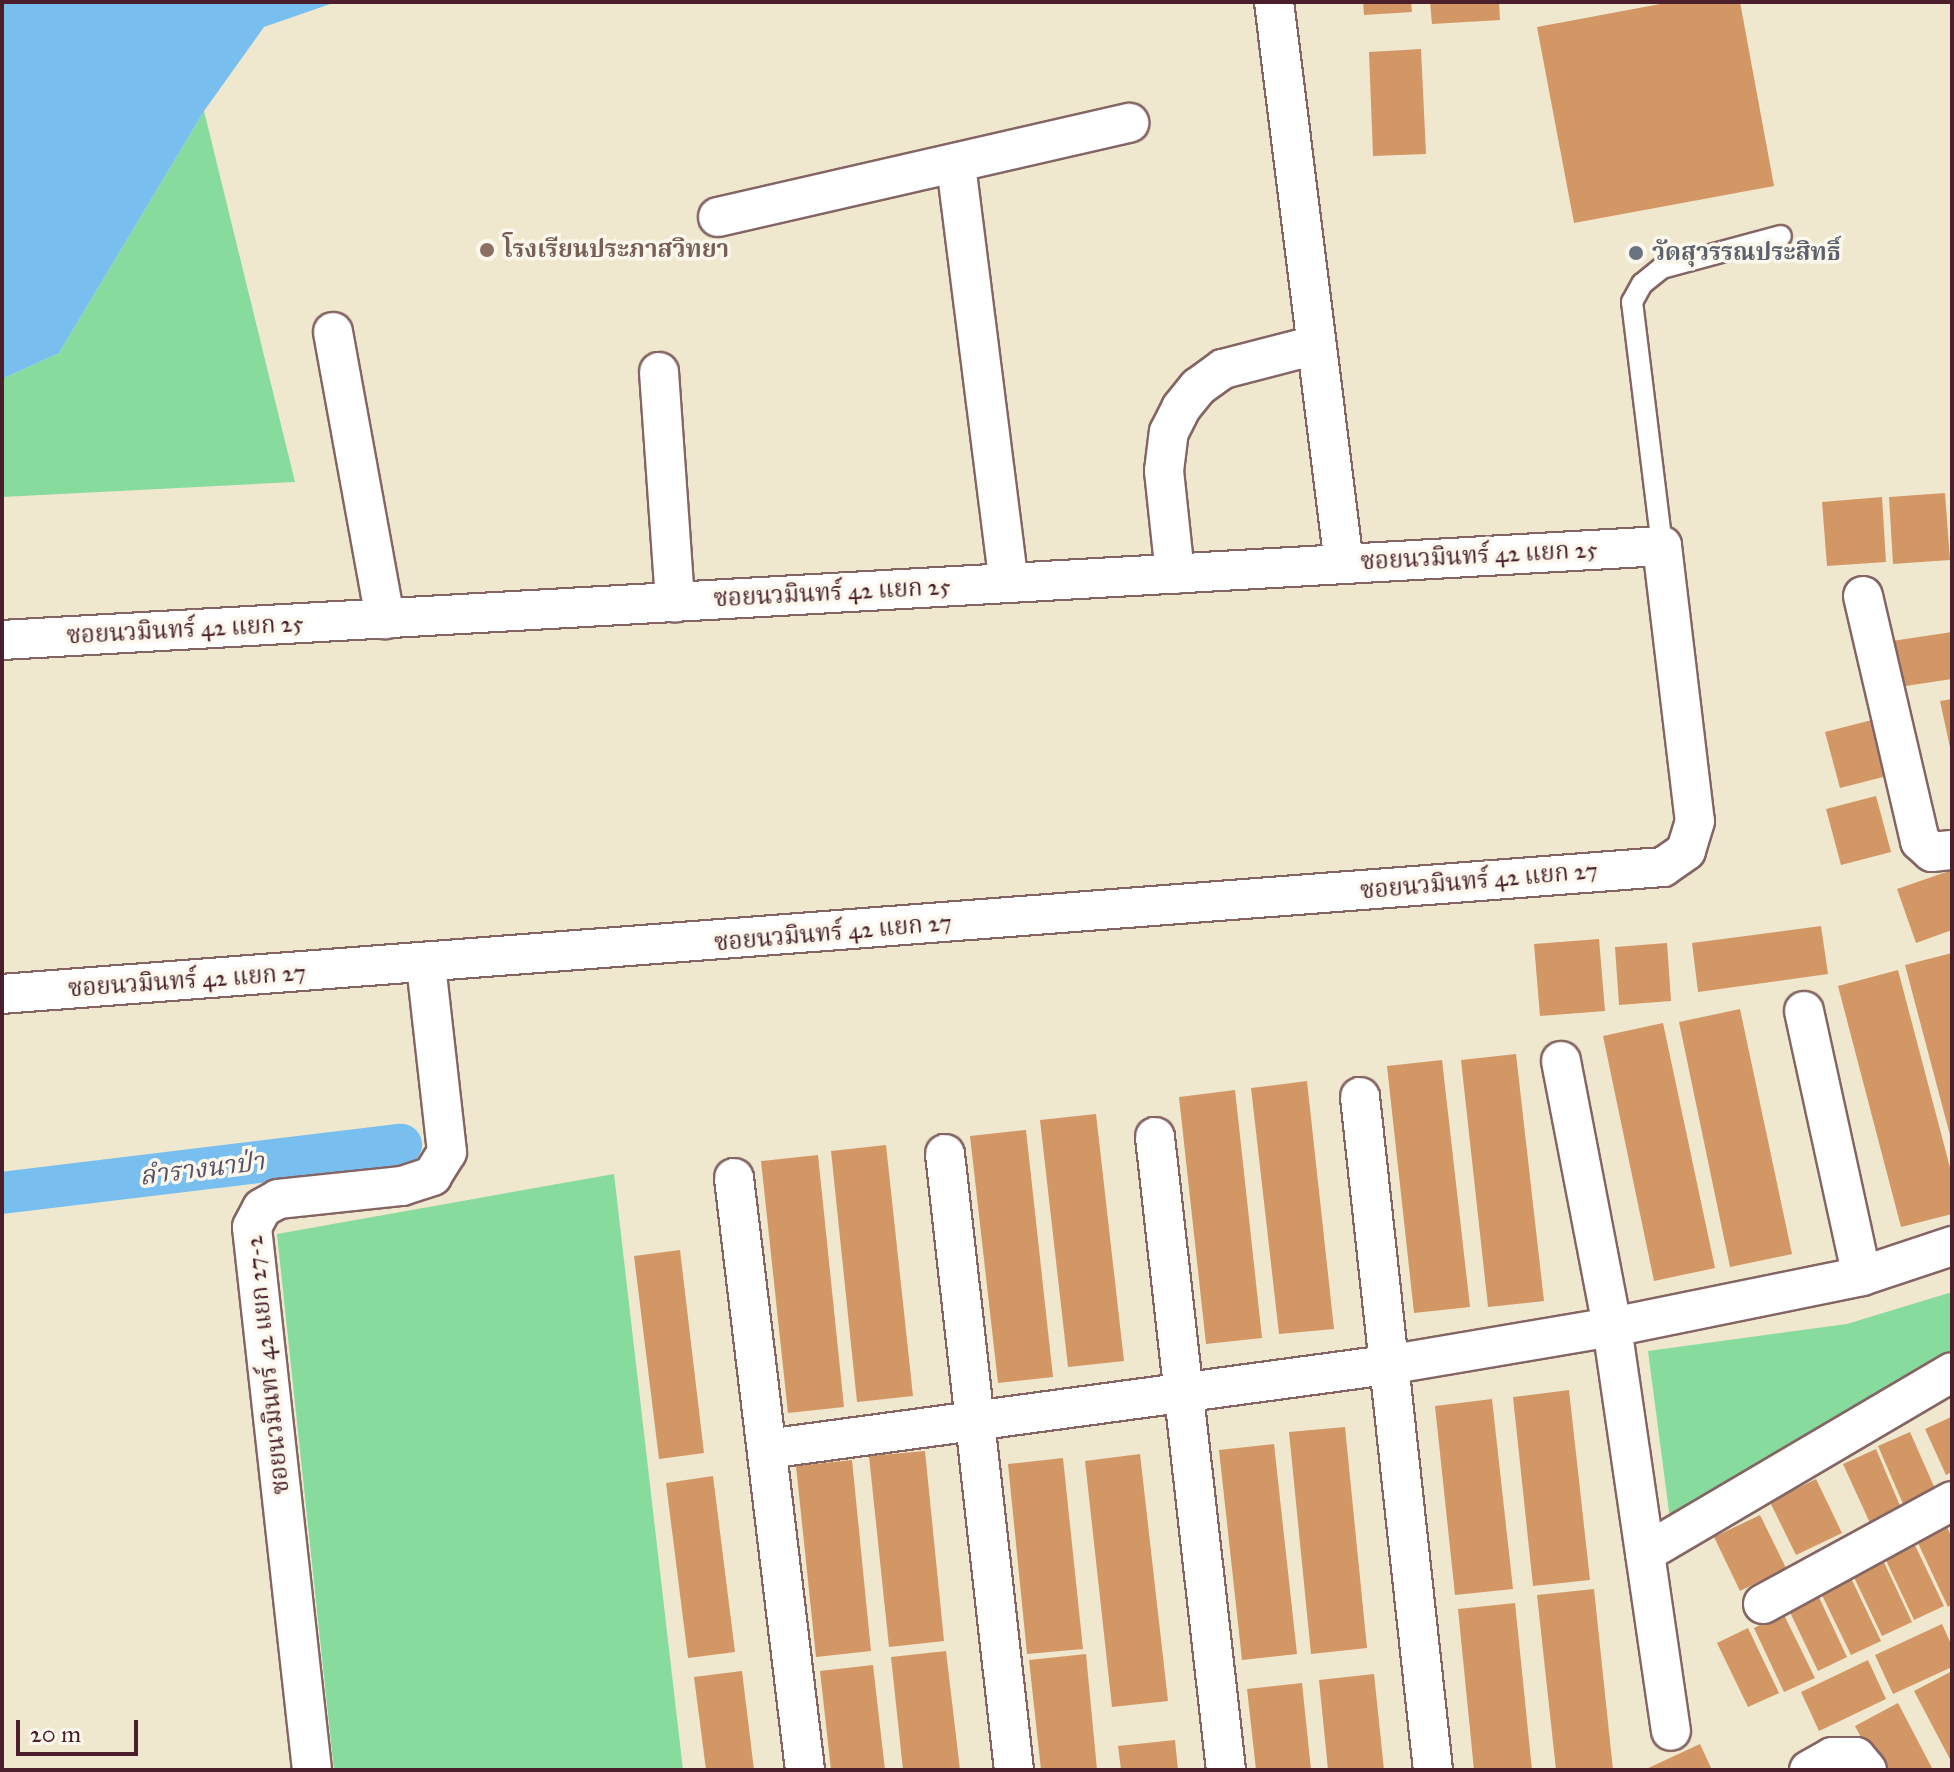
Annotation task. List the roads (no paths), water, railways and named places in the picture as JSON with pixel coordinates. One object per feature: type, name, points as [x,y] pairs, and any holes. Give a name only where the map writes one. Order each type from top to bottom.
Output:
[{"type":"street","points":[[1274,2],[1344,564]]},
{"type":"street","points":[[718,217],[1129,123]]},
{"type":"street","points":[[956,165],[1009,583]]},
{"type":"street","points":[[333,332],[385,619]]},
{"type":"street","points":[[1175,574],[1164,471],[1169,432],[1181,408],[1198,387],[1223,369],[1316,345]]},
{"type":"street","points":[[659,372],[675,602]]},
{"type":"street","name":"ซอยนวมินทร์ 42 แยก 25","points":[[2,640],[1662,546]]},
{"type":"street","name":"ซอยนวมินทร์ 42 แยก 27","points":[[2,994],[426,965],[1663,867],[1686,851],[1695,821],[1662,546]]},
{"type":"street","points":[[1863,596],[1920,841],[1932,852],[1952,850]]},
{"type":"street","name":"ซอยนวมินทร์ 42 แยก 27-2","points":[[312,1770],[252,1227],[262,1208],[278,1199],[402,1186],[432,1176],[447,1152],[426,965]]},
{"type":"street","points":[[1804,1011],[1862,1276]]},
{"type":"street","points":[[1561,1061],[1612,1327],[1671,1731]]},
{"type":"street","points":[[1360,1097],[1433,1770]]},
{"type":"street","points":[[1155,1137],[1226,1770]]},
{"type":"street","points":[[945,1154],[1014,1770]]},
{"type":"street","points":[[734,1178],[805,1770]]},
{"type":"street","points":[[767,1449],[1387,1365],[1612,1327],[1862,1276],[1952,1246]]},
{"type":"street","points":[[1645,1553],[1952,1372]]},
{"type":"street","points":[[1763,1604],[1952,1501]]},
{"type":"street","points":[[1809,1770],[1832,1757],[1856,1757],[1867,1770]]},
{"type":"lane","points":[[1662,546],[1632,302],[1642,284],[1662,268],[1781,236]]},
{"type":"water","points":[[2,2],[336,2],[264,27],[204,111],[59,353],[2,379]]},
{"type":"waterway","name":"ลำรางนาป่า","points":[[2,1193],[401,1145]]},
{"type":"place","name":"โรงเรียนประภาสวิทยา","points":[[487,250]]},
{"type":"place","name":"วัดสุวรรณประสิทธิ์","points":[[1636,253]]}]
